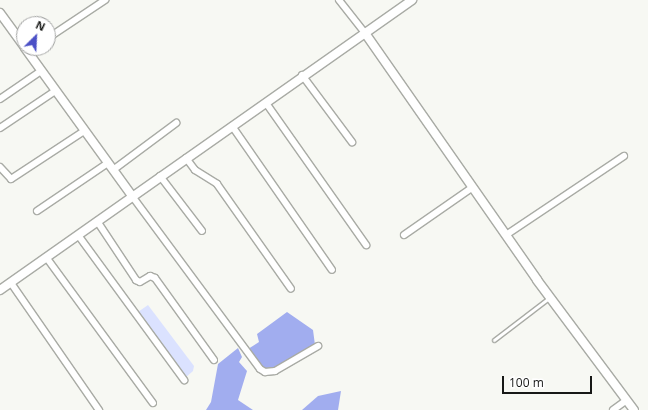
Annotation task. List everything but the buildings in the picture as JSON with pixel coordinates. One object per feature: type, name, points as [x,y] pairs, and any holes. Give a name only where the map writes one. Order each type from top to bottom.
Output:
[{"type":"street","points":[[56,33],[105,0]]},
{"type":"street","points":[[339,0],[365,33],[550,297],[634,410]]},
{"type":"street","points":[[0,290],[160,176],[266,103],[302,75],[412,0]]},
{"type":"street","points":[[0,13],[16,34]]},
{"type":"street","points":[[32,56],[55,92],[260,369],[265,372],[275,371],[318,346]]},
{"type":"street","points":[[0,99],[41,71]]},
{"type":"street","points":[[302,75],[352,142]]},
{"type":"street","points":[[0,128],[55,92]]},
{"type":"street","points":[[266,103],[366,245]]},
{"type":"street","points":[[37,211],[176,123]]},
{"type":"street","points":[[232,126],[332,270]]},
{"type":"street","points":[[0,167],[11,179],[84,131]]},
{"type":"street","points":[[506,235],[624,156]]},
{"type":"street","points":[[186,158],[195,170],[215,181],[291,289]]},
{"type":"street","points":[[160,176],[202,231]]},
{"type":"street","points":[[404,235],[473,187]]},
{"type":"street","points":[[98,221],[136,280],[140,282],[150,276],[155,278],[214,360]]},
{"type":"street","points":[[78,235],[184,380]]},
{"type":"street","points":[[46,257],[153,403]]},
{"type":"street","points":[[11,283],[100,410]]},
{"type":"street","points":[[613,410],[627,400]]},
{"type":"lane","points":[[494,340],[550,297]]},
{"type":"shaded area","points":[[148,305],[194,366],[193,371],[185,378],[138,312]]},
{"type":"shaded area","points":[[287,312],[313,330],[315,345],[270,370],[261,367],[248,349],[259,342],[257,334]]},
{"type":"shaded area","points":[[238,348],[242,357],[239,362],[247,371],[238,400],[253,410],[206,410],[211,402],[218,364]]},
{"type":"shaded area","points":[[341,391],[338,410],[302,410],[318,396]]}]
